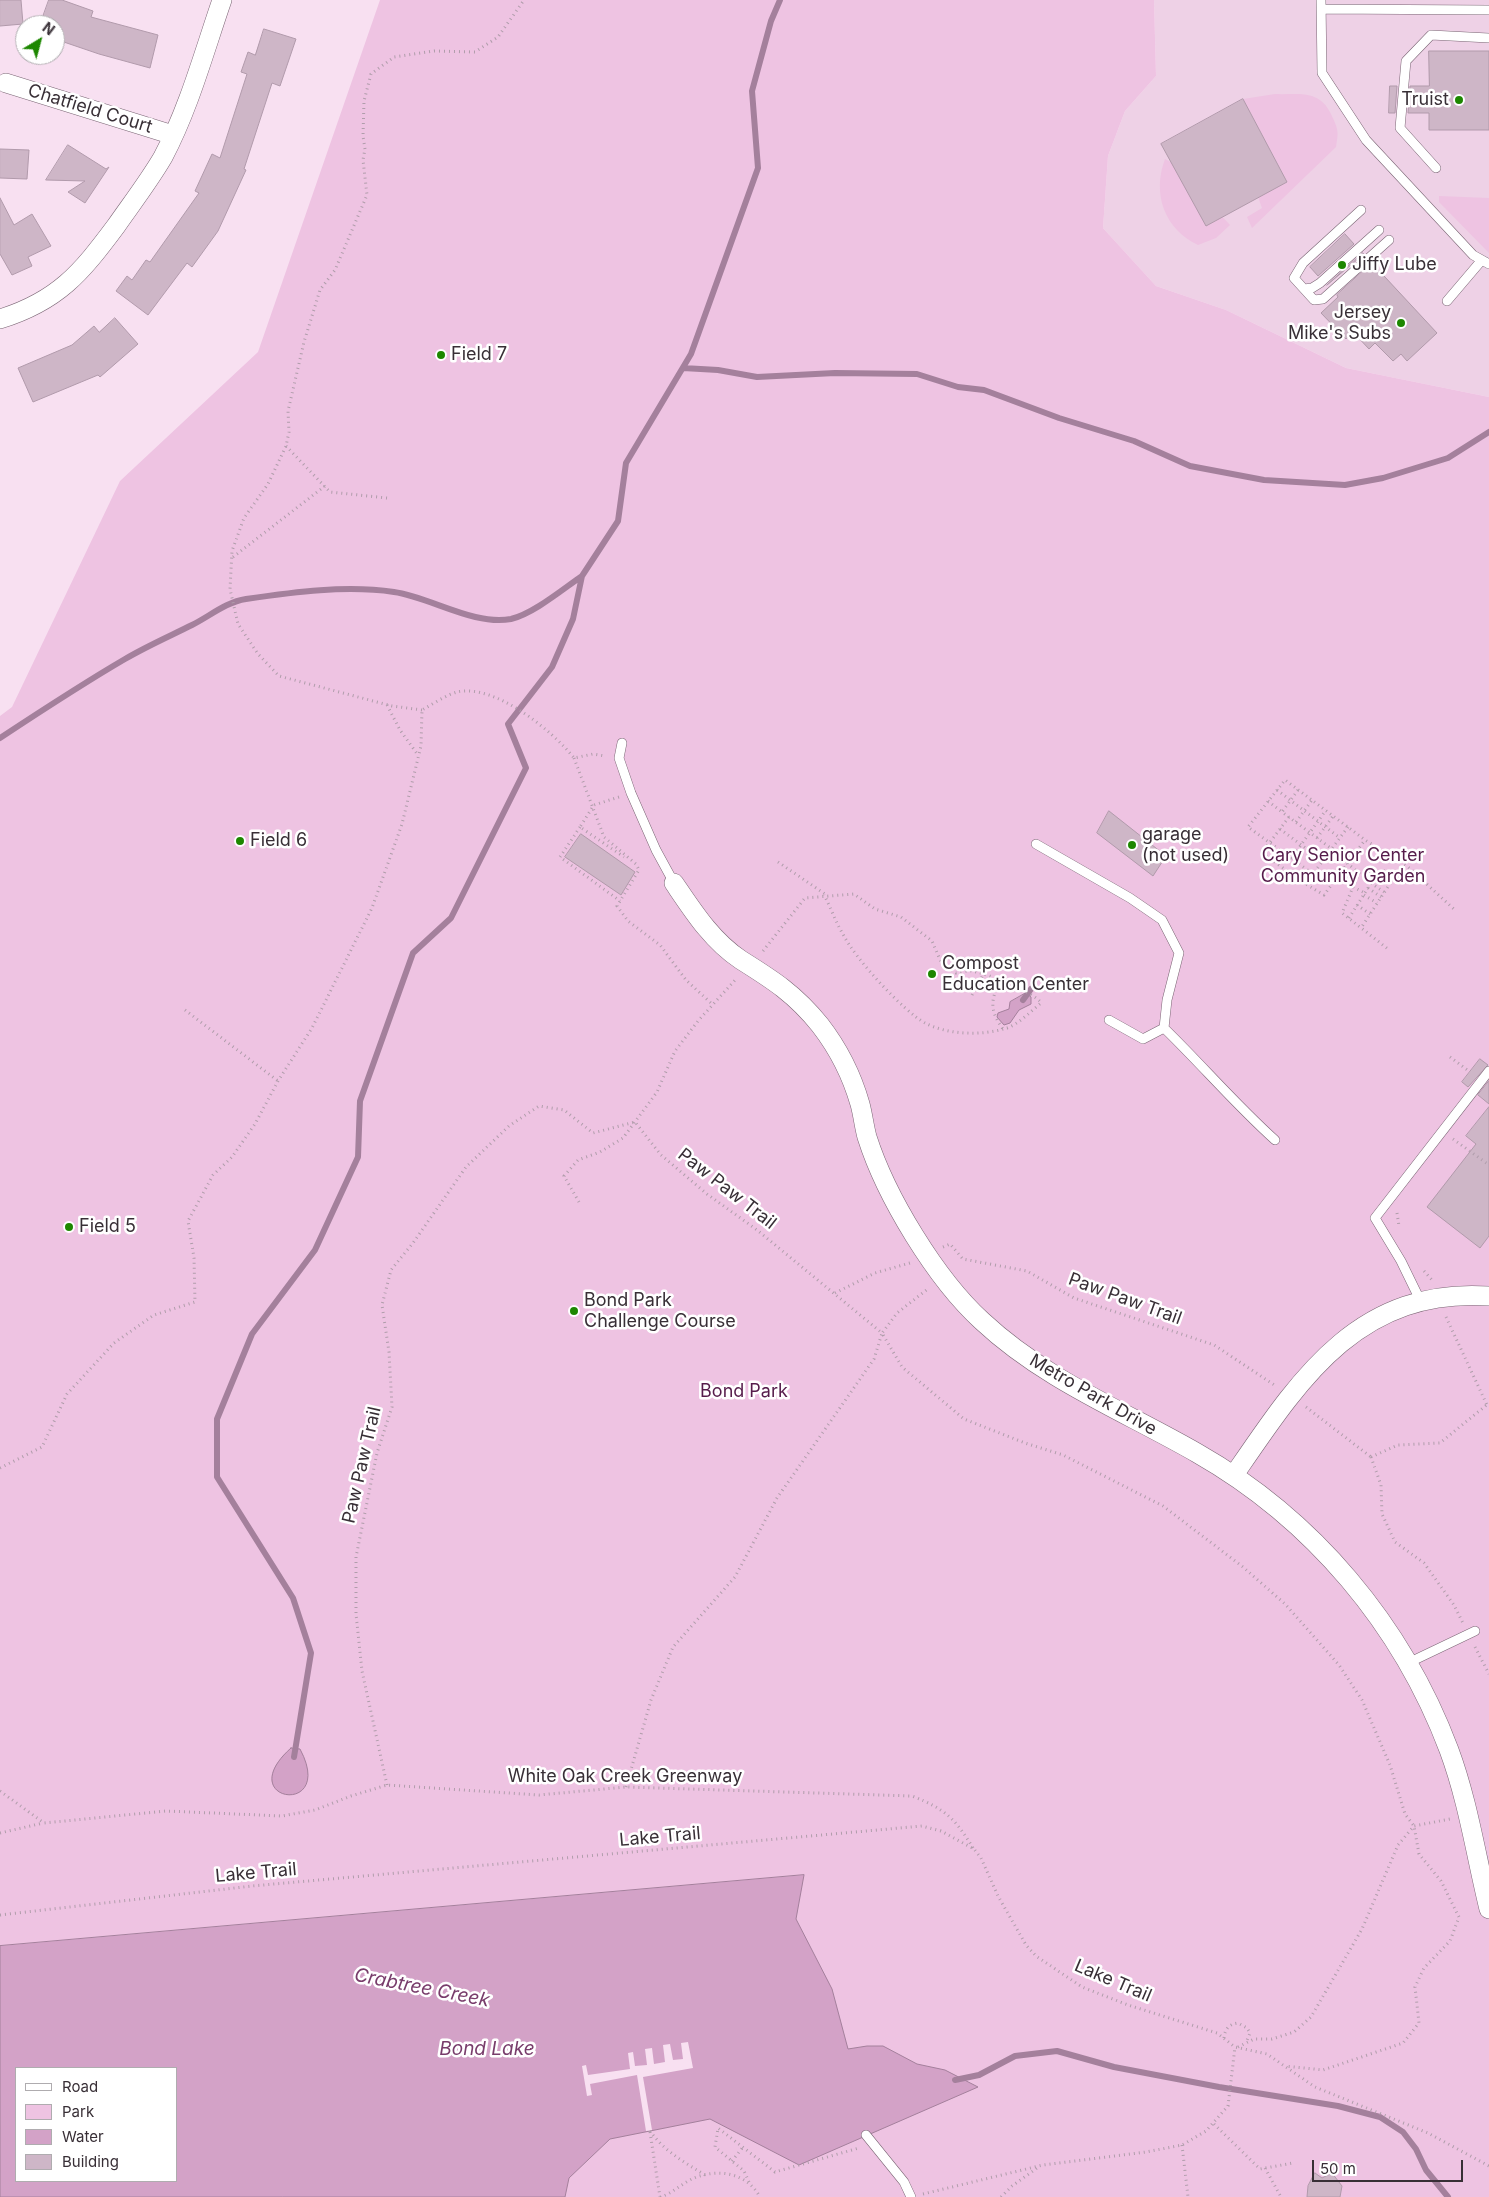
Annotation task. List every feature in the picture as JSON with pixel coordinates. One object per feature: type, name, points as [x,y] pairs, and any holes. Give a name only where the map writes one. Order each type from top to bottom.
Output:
[{"type":"street","points":[[0,319],[40,303],[56,293],[78,274],[150,178],[173,135],[222,0]]},
{"type":"street","name":"Chatfield Court","points":[[6,83],[173,135]]},
{"type":"street","name":"Metro Park Drive","points":[[674,884],[700,923],[740,960],[751,964],[786,988],[820,1025],[842,1059],[859,1101],[867,1136],[917,1263],[1012,1347],[1052,1375],[1234,1475],[1286,1515],[1344,1573],[1373,1610],[1408,1663],[1431,1706],[1450,1753],[1468,1816],[1489,1909]]},
{"type":"street","points":[[1234,1475],[1289,1395],[1322,1358],[1366,1324],[1420,1300],[1474,1295],[1489,1296]]},
{"type":"lane","points":[[1447,301],[1485,262],[1412,192],[1366,140],[1322,73],[1321,5],[1489,10]]},
{"type":"lane","points":[[1436,168],[1400,128],[1406,61],[1431,35],[1489,38]]},
{"type":"lane","points":[[1361,210],[1303,263],[1294,278],[1314,300],[1323,299],[1389,240]]},
{"type":"lane","points":[[1304,289],[1312,288],[1320,283],[1379,230]]},
{"type":"lane","points":[[622,743],[619,758],[631,793],[656,850],[674,884]]},
{"type":"lane","points":[[1036,844],[1130,898],[1162,920],[1179,953],[1167,1000],[1164,1028]]},
{"type":"lane","points":[[1109,1020],[1143,1039],[1164,1028]]},
{"type":"lane","points":[[1164,1028],[1203,1066],[1237,1106],[1275,1140]]},
{"type":"lane","points":[[1420,1300],[1401,1261],[1375,1218],[1489,1071]]},
{"type":"lane","points":[[1408,1663],[1472,1633]]},
{"type":"lane","points":[[866,2135],[904,2182],[911,2197]]},
{"type":"path","points":[[524,0],[498,37],[475,52],[434,52],[394,57],[371,74],[364,101],[363,136],[365,149],[363,160],[367,195],[336,270],[320,290],[304,342],[288,411],[289,432],[286,446],[268,484],[244,518],[232,551],[230,589],[238,624],[258,654],[279,676],[387,705],[422,710],[458,692],[483,693],[507,703],[560,741],[574,758],[594,805],[598,824],[604,837],[636,864],[639,870],[617,906],[628,921],[660,945],[686,980],[712,1004]]},
{"type":"path","points":[[286,446],[330,492],[387,498]]},
{"type":"path","points":[[232,558],[325,486]]},
{"type":"path","points":[[387,705],[400,730],[419,755]]},
{"type":"path","points":[[0,1468],[42,1447],[67,1394],[114,1343],[154,1315],[195,1302],[194,1258],[188,1221],[213,1175],[232,1157],[255,1124],[278,1081],[312,1028],[372,908],[402,824],[419,755],[422,710]]},
{"type":"path","points":[[574,758],[593,754],[619,758]]},
{"type":"path","points":[[1311,873],[1248,827],[1285,780],[1365,840],[1407,866],[1455,910]]},
{"type":"path","points":[[1277,790],[1340,838]]},
{"type":"path","points":[[1282,812],[1298,790]]},
{"type":"path","points":[[620,901],[560,857],[594,805],[631,793]]},
{"type":"path","points":[[1296,822],[1312,800]]},
{"type":"path","points":[[1268,801],[1332,849]]},
{"type":"path","points":[[1292,859],[1326,810]]},
{"type":"path","points":[[1317,838],[1333,816]]},
{"type":"path","points":[[1289,817],[1262,853],[1324,895],[1365,840]]},
{"type":"path","points":[[580,827],[636,864]]},
{"type":"path","points":[[1304,883],[1311,873],[1313,874],[1348,827]]},
{"type":"path","points":[[1280,829],[1323,861]]},
{"type":"path","points":[[580,1202],[564,1176],[578,1160],[600,1152],[622,1138],[657,1092],[675,1051],[712,1004],[768,946],[804,898],[825,895],[854,894],[875,909],[901,917],[932,941],[940,962],[956,973],[972,971],[1027,990],[1038,997],[1041,1003],[1009,1027],[985,1033],[966,1033],[924,1022],[894,997],[867,968],[844,938],[825,895],[778,862]]},
{"type":"path","points":[[1347,864],[1384,892]]},
{"type":"path","points":[[1359,873],[1385,871],[1390,877],[1389,885],[1361,928]]},
{"type":"path","points":[[1359,873],[1342,913],[1388,949]]},
{"type":"path","points":[[1349,918],[1375,877],[1389,885]]},
{"type":"path","points":[[1354,886],[1377,903]]},
{"type":"path","points":[[1368,888],[1381,897]]},
{"type":"path","points":[[1357,905],[1370,914]]},
{"type":"path","points":[[972,995],[983,975]]},
{"type":"path","points":[[1000,981],[993,995],[991,1006],[995,1018],[1003,1029]]},
{"type":"path","points":[[185,1010],[278,1081]]},
{"type":"path","points":[[1450,1057],[1470,1072]]},
{"type":"path","name":"Paw Paw Trail","points":[[387,1785],[362,1671],[356,1614],[356,1557],[376,1453],[392,1407],[389,1352],[382,1305],[391,1270],[413,1243],[466,1167],[509,1126],[540,1106],[564,1110],[593,1132],[635,1122],[668,1160],[882,1333]]},
{"type":"path","points":[[1446,1146],[1458,1131]]},
{"type":"path","points":[[1452,1138],[1489,1165]]},
{"type":"path","points":[[1400,1206],[1397,1212],[1397,1222],[1402,1231]]},
{"type":"path","name":"Paw Paw Trail","points":[[917,1263],[950,1244],[963,1259],[1026,1272],[1074,1298],[1214,1345],[1289,1395],[1371,1458]]},
{"type":"path","points":[[834,1293],[875,1273],[917,1263]]},
{"type":"path","points":[[1421,1265],[1433,1281],[1438,1281]]},
{"type":"path","points":[[626,1787],[651,1700],[673,1647],[735,1577],[777,1498],[874,1359],[882,1333],[897,1313],[930,1287],[925,1281]]},
{"type":"path","points":[[1442,1310],[1488,1404],[1440,1443],[1398,1445],[1371,1458],[1381,1485],[1382,1514],[1395,1542],[1424,1563],[1472,1633],[1489,1674]]},
{"type":"path","points":[[882,1333],[902,1368],[964,1419],[1025,1443],[1063,1455],[1163,1506],[1243,1567],[1285,1604],[1339,1665],[1362,1700],[1390,1765],[1405,1814],[1414,1826],[1419,1854],[1441,1881],[1460,1917],[1450,1941],[1424,1968],[1415,1987],[1419,2024],[1403,2043],[1323,2070],[1285,2066]]},
{"type":"path","name":"White Oak Creek Greenway","points":[[0,1833],[44,1822],[166,1811],[282,1816],[315,1810],[387,1785],[539,1795],[626,1787],[912,1796],[936,1806],[958,1824],[974,1849]]},
{"type":"path","points":[[0,1791],[44,1822]]},
{"type":"path","points":[[1235,2047],[1244,2045],[1254,2039],[1272,2039],[1294,2032],[1311,2017],[1362,1929],[1398,1845],[1414,1826],[1468,1816]]},
{"type":"path","name":"Lake Trail","points":[[0,1915],[252,1886],[922,1826],[941,1831],[974,1849],[981,1858],[998,1896],[1026,1945],[1036,1956],[1082,1986],[1128,2005],[1217,2033],[1235,2047]]},
{"type":"path","points":[[1224,2038],[1225,2031],[1230,2025],[1238,2023],[1247,2028],[1250,2033],[1244,2045]]},
{"type":"path","points":[[1235,2047],[1267,2054],[1316,2087],[1428,2133],[1489,2166]]},
{"type":"path","points":[[911,2197],[1043,2164],[1146,2152],[1182,2145],[1214,2124],[1228,2106],[1235,2047]]},
{"type":"path","points":[[1214,2124],[1260,2169],[1293,2163]]},
{"type":"path","points":[[760,2197],[749,2182],[744,2171],[715,2147],[718,2128],[775,2172],[864,2146]]},
{"type":"path","points":[[705,2175],[678,2159],[659,2144],[650,2131],[652,2157],[660,2197],[694,2178],[705,2175],[726,2172],[749,2182]]},
{"type":"path","points":[[1182,2145],[1188,2197]]},
{"type":"path","points":[[732,2161],[743,2147]]},
{"type":"path","points":[[1001,2197],[1012,2186],[1043,2164]]},
{"type":"path","points":[[1265,2168],[1281,2197]]},
{"type":"shaded area","points":[[1154,0],[1489,0],[1489,397],[1346,368],[1226,310],[1156,286],[1103,228],[1108,156],[1125,111],[1156,76]]},
{"type":"green space","name":"Bond Park","points":[[380,0],[1154,0],[1156,76],[1125,111],[1108,156],[1103,228],[1156,286],[1226,310],[1346,368],[1489,397],[1489,2197],[0,2197],[0,716],[12,707],[120,481],[258,352]]},
{"type":"green space","points":[[1275,94],[1308,95],[1321,100],[1335,123],[1338,133],[1337,142],[1336,147],[1252,228],[1247,217],[1262,208],[1258,197],[1287,181],[1243,99]]},
{"type":"green space","points":[[1165,159],[1171,162],[1230,225],[1216,238],[1198,245],[1186,238],[1169,220],[1164,209],[1160,185]]},
{"type":"green space","points":[[1439,196],[1489,198],[1489,253],[1439,202]]},
{"type":"water","points":[[1026,993],[1031,997],[1031,1004],[1019,1010],[1010,1023],[1004,1025],[997,1017],[998,1013],[1009,1009],[1010,1002]]},
{"type":"water","points":[[291,1748],[300,1749],[308,1771],[306,1786],[297,1793],[286,1795],[277,1790],[272,1781],[275,1766]]},
{"type":"water","name":"Bond Lake","points":[[804,1875],[796,1919],[832,1989],[848,2049],[883,2046],[917,2064],[945,2070],[978,2087],[799,2165],[710,2119],[610,2139],[569,2178],[565,2197],[0,2197],[0,1946]]},
{"type":"pier","points":[[688,2042],[693,2068],[643,2077],[652,2130],[646,2131],[637,2075],[590,2084],[592,2095],[587,2096],[582,2066],[586,2065],[588,2075],[630,2069],[628,2053],[633,2052],[635,2066],[647,2065],[645,2049],[652,2048],[654,2064],[665,2062],[663,2045],[670,2044],[673,2060],[683,2059],[681,2043]]},
{"type":"building","points":[[0,0],[21,0],[22,15],[15,15],[15,25],[0,26]]},
{"type":"building","points":[[49,0],[62,0],[93,11],[91,17],[158,35],[150,68],[65,42],[65,15],[44,15]]},
{"type":"building","points":[[264,29],[296,39],[280,86],[272,83],[244,169],[246,170],[218,231],[192,267],[187,263],[148,315],[116,291],[127,276],[132,280],[146,260],[150,262],[199,193],[195,191],[212,154],[220,158],[247,74],[241,72],[248,52],[255,55]]},
{"type":"building","name":"Truist","points":[[1429,51],[1489,51],[1489,130],[1429,130],[1429,113],[1408,113],[1410,86],[1429,86]]},
{"type":"building","points":[[1390,86],[1397,86],[1395,113],[1389,113]]},
{"type":"building","points":[[1243,99],[1287,182],[1206,226],[1161,144]]},
{"type":"building","points":[[68,145],[106,169],[109,167],[85,203],[68,192],[85,181],[46,180]]},
{"type":"building","points":[[0,149],[29,150],[27,179],[0,178]]},
{"type":"building","points":[[0,198],[14,225],[32,214],[51,246],[28,257],[32,266],[12,275],[0,254]]},
{"type":"building","points":[[1345,234],[1354,244],[1318,276],[1310,267]]},
{"type":"building","points":[[1363,253],[1364,254],[1327,285]]},
{"type":"building","points":[[1372,263],[1437,333],[1407,361],[1401,354],[1393,361],[1375,343],[1369,349],[1353,332],[1346,339],[1321,313],[1338,297],[1337,295]]},
{"type":"building","points":[[115,318],[138,344],[100,377],[98,375],[33,402],[18,368],[72,345],[94,326],[99,332]]},
{"type":"building","name":"garage (not used)","points":[[1109,811],[1166,856],[1153,876],[1097,833]]},
{"type":"building","points":[[581,834],[635,872],[621,895],[565,857]]},
{"type":"building","points":[[1480,1059],[1488,1065],[1468,1087],[1462,1082]]},
{"type":"building","points":[[1489,1081],[1489,1104],[1478,1095]]},
{"type":"building","points":[[1489,1107],[1489,1236],[1480,1248],[1427,1207],[1476,1144],[1466,1136]]},
{"type":"building","points":[[1315,2173],[1322,2178],[1332,2173],[1342,2186],[1340,2197],[1307,2197],[1308,2186]]},
{"type":"waterway","points":[[294,1757],[311,1653],[293,1598],[217,1477],[217,1419],[252,1334],[315,1250],[358,1157],[360,1101],[413,953],[451,918],[526,768],[508,724],[552,667],[573,619],[582,576],[618,521],[626,463],[691,354],[758,168],[752,91],[771,21],[780,0]]},
{"type":"waterway","points":[[683,368],[718,370],[757,377],[835,373],[917,374],[958,387],[984,390],[1059,418],[1134,441],[1190,466],[1264,480],[1345,485],[1383,478],[1448,458],[1489,432]]},
{"type":"waterway","points":[[0,738],[125,659],[225,606],[246,599],[320,590],[376,590],[408,595],[467,615],[497,620],[511,619],[529,612],[582,576]]},
{"type":"waterway","points":[[1023,1000],[1031,989]]},
{"type":"waterway","points":[[955,2080],[979,2075],[1015,2056],[1057,2051],[1114,2067],[1219,2087],[1338,2106],[1380,2117],[1403,2132],[1416,2149],[1426,2170],[1448,2197]]},
{"type":"place","name":"Truist","points":[[1459,100]]},
{"type":"place","name":"Jiffy Lube","points":[[1342,265]]},
{"type":"place","name":"Jersey Mike's Subs","points":[[1401,323]]},
{"type":"place","name":"Field 7","points":[[441,355]]},
{"type":"place","name":"Field 6","points":[[240,841]]},
{"type":"place","name":"garage (not used)","points":[[1132,845]]},
{"type":"place","name":"Compost Education Center","points":[[932,974]]},
{"type":"place","name":"Field 5","points":[[69,1227]]},
{"type":"place","name":"Bond Park Challenge Course","points":[[574,1311]]},
{"type":"park label","name":"Cary Senior Center Community Garden","points":[[1343,866]]},
{"type":"water label","name":"Crabtree Creek","points":[[422,1988]]}]
